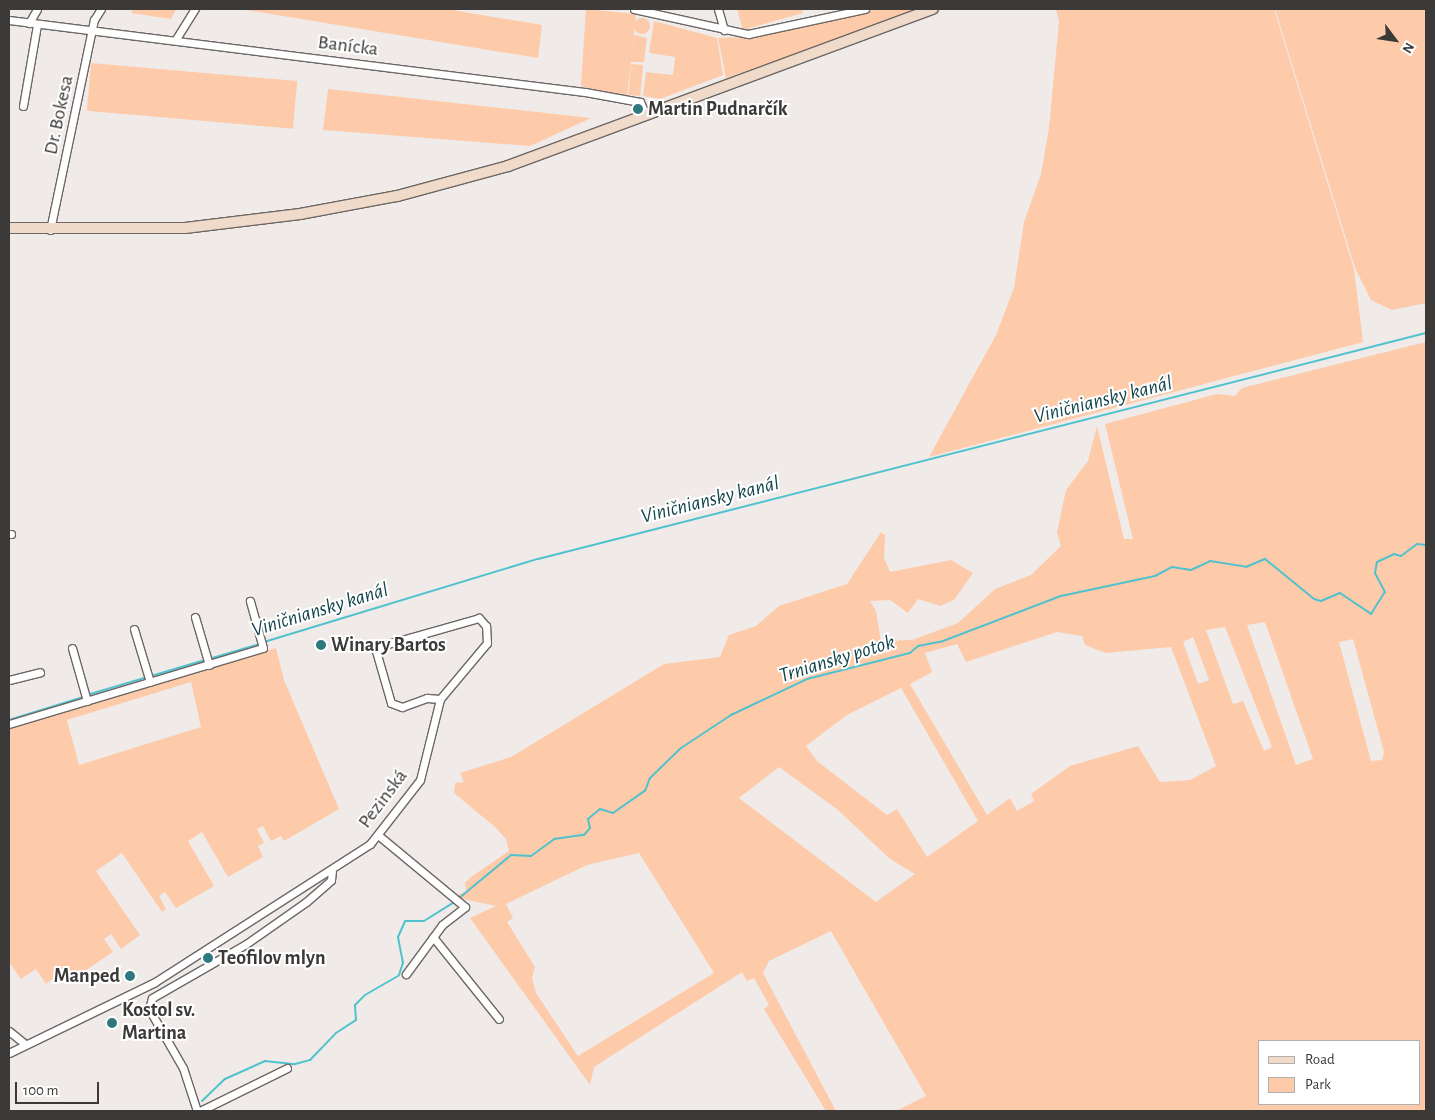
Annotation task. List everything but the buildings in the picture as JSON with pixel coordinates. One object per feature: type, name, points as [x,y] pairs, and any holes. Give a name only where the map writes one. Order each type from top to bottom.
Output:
[{"type":"main road","points":[[9,228],[50,230],[185,228],[365,203],[480,174],[933,9]]},
{"type":"street","points":[[29,23],[37,9]]},
{"type":"street","name":"Dr. Bokesa","points":[[50,230],[93,32],[101,9]]},
{"type":"street","points":[[176,40],[195,9]]},
{"type":"street","points":[[634,9],[748,34],[866,9]]},
{"type":"street","points":[[718,9],[724,30]]},
{"type":"street","name":"Banícka","points":[[9,20],[93,32],[176,40],[640,102],[646,115]]},
{"type":"street","points":[[23,106],[37,25]]},
{"type":"street","points":[[9,724],[263,648],[250,601]]},
{"type":"street","points":[[195,617],[209,665]]},
{"type":"street","name":"Pezinská","points":[[9,1053],[160,979],[332,871],[378,836],[420,780],[440,699],[487,643],[486,626],[479,618],[390,643],[376,651],[392,703],[402,707],[428,698],[440,699]]},
{"type":"street","points":[[134,629],[150,682]]},
{"type":"street","points":[[72,648],[87,701]]},
{"type":"street","points":[[9,680],[40,672]]},
{"type":"street","points":[[378,836],[465,906],[433,937],[406,974]]},
{"type":"street","name":"Pezinská","points":[[199,1111],[183,1068],[149,1009],[152,998],[246,944],[306,902],[331,880],[332,871]]},
{"type":"street","points":[[298,892],[306,902]]},
{"type":"street","points":[[239,930],[246,944]]},
{"type":"street","points":[[433,937],[499,1019]]},
{"type":"street","points":[[160,979],[165,990]]},
{"type":"street","points":[[9,1031],[24,1044]]},
{"type":"street","points":[[199,1111],[287,1068]]},
{"type":"green space","points":[[134,9],[176,9],[171,19],[131,13]]},
{"type":"green space","points":[[240,9],[446,9],[542,25],[538,58]]},
{"type":"green space","points":[[586,9],[636,14],[631,61],[634,35],[647,38],[644,62],[631,62],[627,95],[592,92],[581,85]]},
{"type":"green space","points":[[737,9],[802,9],[803,13],[743,30]]},
{"type":"green space","points":[[879,9],[923,9],[726,78],[718,38],[750,37]]},
{"type":"green space","points":[[1056,9],[1274,9],[1354,269],[1363,342],[929,457],[996,335],[1014,288],[1024,222],[1041,174],[1049,128],[1059,21]]},
{"type":"green space","points":[[1275,9],[1426,9],[1426,303],[1392,310],[1371,300],[1355,268]]},
{"type":"green space","points":[[639,18],[645,18],[650,23],[648,32],[639,34],[634,29],[634,23]]},
{"type":"green space","points":[[654,21],[717,38],[723,75],[660,99],[643,96],[646,72],[673,75],[675,57],[649,53]]},
{"type":"green space","points":[[91,63],[297,81],[293,129],[87,111]]},
{"type":"green space","points":[[631,64],[643,65],[640,96],[628,95]]},
{"type":"green space","points":[[328,89],[591,118],[530,146],[323,130]]},
{"type":"green space","points":[[1426,342],[1426,1111],[896,1111],[926,1096],[831,931],[769,961],[763,973],[836,1111],[826,1111],[764,1009],[769,1005],[754,978],[747,981],[742,972],[594,1067],[590,1085],[470,918],[496,906],[454,897],[466,891],[465,883],[471,877],[509,851],[506,839],[495,827],[454,793],[455,783],[464,782],[460,773],[511,757],[664,664],[720,657],[729,635],[756,626],[779,606],[847,584],[881,532],[885,535],[884,558],[890,572],[951,560],[973,573],[954,600],[940,606],[918,599],[908,613],[890,600],[870,601],[876,611],[881,641],[912,640],[958,623],[995,589],[1031,575],[1061,546],[1057,532],[1066,490],[1088,461],[1097,426],[1124,539],[1133,539],[1105,424],[1217,394],[1235,396],[1242,388]],"holes":[[[1265,622],[1313,759],[1296,765],[1247,625]],[[1225,627],[1272,747],[1264,751],[1243,701],[1233,704],[1206,630]],[[1057,632],[1082,636],[1085,645],[1106,653],[1171,647],[1216,766],[1190,780],[1160,782],[1138,746],[1070,766],[1031,794],[1034,801],[1017,811],[1010,798],[987,815],[910,684],[932,672],[925,653],[957,644],[966,662]],[[1193,637],[1209,680],[1198,684],[1183,642]],[[1353,639],[1384,752],[1382,760],[1371,761],[1339,642]],[[901,688],[978,821],[927,857],[897,809],[887,815],[817,761],[806,746],[847,715]],[[779,767],[838,810],[890,859],[915,874],[876,902],[739,798]],[[639,853],[714,973],[578,1056],[536,993],[532,978],[535,967],[507,922],[513,918],[506,904],[587,865]]]},
{"type":"green space","points":[[276,648],[284,680],[339,809],[284,841],[281,836],[271,841],[263,826],[257,829],[264,843],[258,846],[263,857],[228,877],[202,832],[188,841],[214,886],[176,908],[165,892],[159,896],[166,909],[162,912],[122,853],[96,871],[140,935],[121,949],[111,934],[104,939],[113,952],[73,979],[66,970],[46,984],[36,969],[21,979],[9,962],[9,728]],"holes":[[[191,682],[201,727],[79,765],[67,720]]]},
{"type":"waterway","name":"Viničniansky kanál","points":[[264,642],[538,559],[1426,333]]},
{"type":"waterway","name":"Trniansky potok","points":[[458,899],[511,855],[531,856],[554,839],[584,835],[590,828],[588,819],[600,809],[613,813],[645,791],[650,778],[681,748],[731,715],[807,679],[910,653],[918,646],[943,641],[1061,596],[1155,576],[1172,567],[1191,570],[1210,561],[1246,567],[1265,559],[1314,599],[1321,601],[1340,593],[1371,614],[1385,592],[1375,573],[1377,562],[1394,554],[1401,556],[1417,544],[1426,545]]},
{"type":"waterway","name":"Viničniansky kanál","points":[[209,659],[260,644]]},
{"type":"waterway","name":"Viničniansky kanál","points":[[87,695],[205,660]]},
{"type":"waterway","name":"Viničniansky kanál","points":[[9,720],[83,697]]},
{"type":"waterway","name":"Trniansky potok","points":[[202,1101],[225,1079],[265,1061],[295,1064],[310,1060],[336,1033],[356,1020],[355,1005],[365,995],[399,975],[403,963],[398,937],[405,921],[424,921],[455,902]]},
{"type":"place","name":"Martin Pudnarčík","points":[[638,109]]},
{"type":"place","name":"Winary Bartos","points":[[321,645]]},
{"type":"place","name":"Teofilov mlyn","points":[[208,958]]},
{"type":"place","name":"Manped","points":[[130,976]]},
{"type":"place","name":"Kostol sv. Martina","points":[[112,1023]]}]
